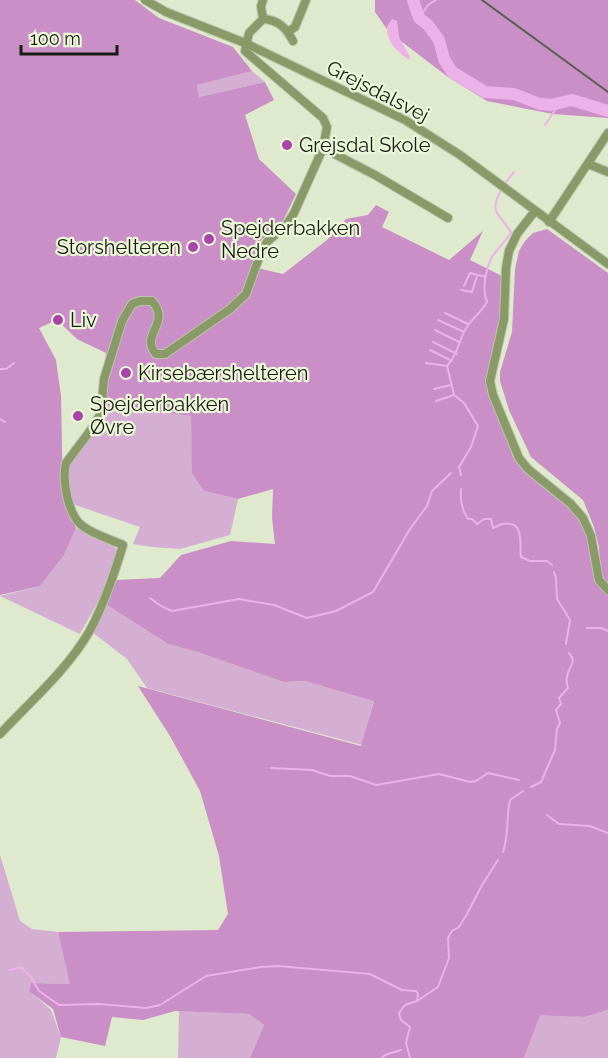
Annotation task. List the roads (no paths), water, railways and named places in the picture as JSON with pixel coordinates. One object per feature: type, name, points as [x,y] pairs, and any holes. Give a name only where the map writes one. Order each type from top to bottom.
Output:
[{"type":"street","name":"Grejsdalsvej","points":[[145,0],[166,12],[245,43],[405,120],[460,155],[608,264]]},
{"type":"street","points":[[263,0],[261,6],[263,20]]},
{"type":"street","points":[[288,32],[296,27],[306,0]]},
{"type":"street","points":[[0,734],[69,660],[89,632],[112,581],[123,545],[84,527],[75,519],[65,491],[64,469],[100,413],[104,379],[122,321],[132,304],[152,301],[159,309],[159,317],[151,340],[151,348],[156,354],[161,355],[239,302],[246,294],[267,242],[287,224],[294,213],[324,148],[327,127],[323,118],[245,51],[249,33],[263,20],[272,20],[281,24],[293,41]]},
{"type":"street","points":[[549,222],[608,133]]},
{"type":"street","points":[[324,148],[448,218]]},
{"type":"street","points":[[588,164],[608,172]]},
{"type":"street","points":[[535,211],[518,234],[510,251],[506,268],[504,319],[490,381],[493,395],[519,458],[528,469],[571,504],[583,518],[591,536],[599,580],[608,590]]},
{"type":"waterway","points":[[413,0],[419,18],[428,25],[439,40],[444,59],[452,72],[485,92],[514,94],[540,104],[551,105],[572,100],[608,111]]},
{"type":"waterway","points":[[419,18],[428,5],[436,0]]},
{"type":"waterway","points":[[545,125],[560,103]]},
{"type":"waterway","points":[[506,182],[514,172]]},
{"type":"waterway","points":[[461,475],[459,467],[471,447],[478,426],[464,403],[454,395],[447,366],[454,356],[465,329],[487,302],[484,287],[489,264],[493,255],[511,232],[496,210],[500,192]]},
{"type":"waterway","points":[[464,286],[470,273],[486,277]]},
{"type":"waterway","points":[[461,290],[472,292],[477,276]]},
{"type":"waterway","points":[[445,313],[468,324]]},
{"type":"waterway","points":[[438,320],[464,332]]},
{"type":"waterway","points":[[435,330],[459,342]]},
{"type":"waterway","points":[[433,342],[457,354]]},
{"type":"waterway","points":[[430,350],[452,361]]},
{"type":"waterway","points":[[0,369],[6,369],[14,363]]},
{"type":"waterway","points":[[426,363],[447,366]]},
{"type":"waterway","points":[[434,389],[451,385]]},
{"type":"waterway","points":[[436,401],[454,395]]},
{"type":"waterway","points":[[0,419],[5,422]]},
{"type":"waterway","points":[[150,598],[172,611],[239,599],[274,605],[307,618],[336,611],[373,592],[410,529],[427,506],[432,491],[451,473]]},
{"type":"waterway","points":[[461,489],[461,504],[468,519],[472,519],[477,524],[484,519],[491,519],[493,528],[502,524],[515,526],[520,534],[521,557],[530,561],[547,561],[552,565]]},
{"type":"waterway","points":[[554,572],[557,599],[570,620],[566,644]]},
{"type":"waterway","points":[[587,628],[601,628],[608,631]]},
{"type":"waterway","points":[[531,787],[541,782],[555,750],[557,729],[560,723],[556,710],[561,704],[559,698],[568,688],[567,678],[573,663],[569,653]]},
{"type":"waterway","points":[[271,768],[312,770],[330,776],[350,776],[376,785],[439,774],[470,782],[488,773],[519,780]]},
{"type":"waterway","points":[[503,852],[510,800],[523,791]]},
{"type":"waterway","points":[[547,815],[559,824],[590,826],[608,833]]},
{"type":"waterway","points":[[410,1058],[406,1043],[410,1027],[401,1020],[399,1013],[405,1005],[417,1001],[438,987],[449,958],[448,938],[452,931],[459,927],[498,860]]},
{"type":"waterway","points":[[10,970],[21,967],[31,977],[39,991],[59,1005],[99,1004],[146,1008],[160,1005],[206,976],[278,966],[370,974],[402,990],[416,991],[417,1001]]},
{"type":"waterway","points":[[382,1058],[401,1050]]},
{"type":"railway","points":[[482,0],[608,92]]},
{"type":"place","name":"Grejsdal Skole","points":[[287,145]]},
{"type":"place","name":"Spejderbakken Nedre","points":[[209,239]]},
{"type":"place","name":"Storshelteren","points":[[193,247]]},
{"type":"place","name":"Liv","points":[[58,320]]},
{"type":"place","name":"Kirsebærshelteren","points":[[126,373]]},
{"type":"place","name":"Spejderbakken Øvre","points":[[78,416]]}]
